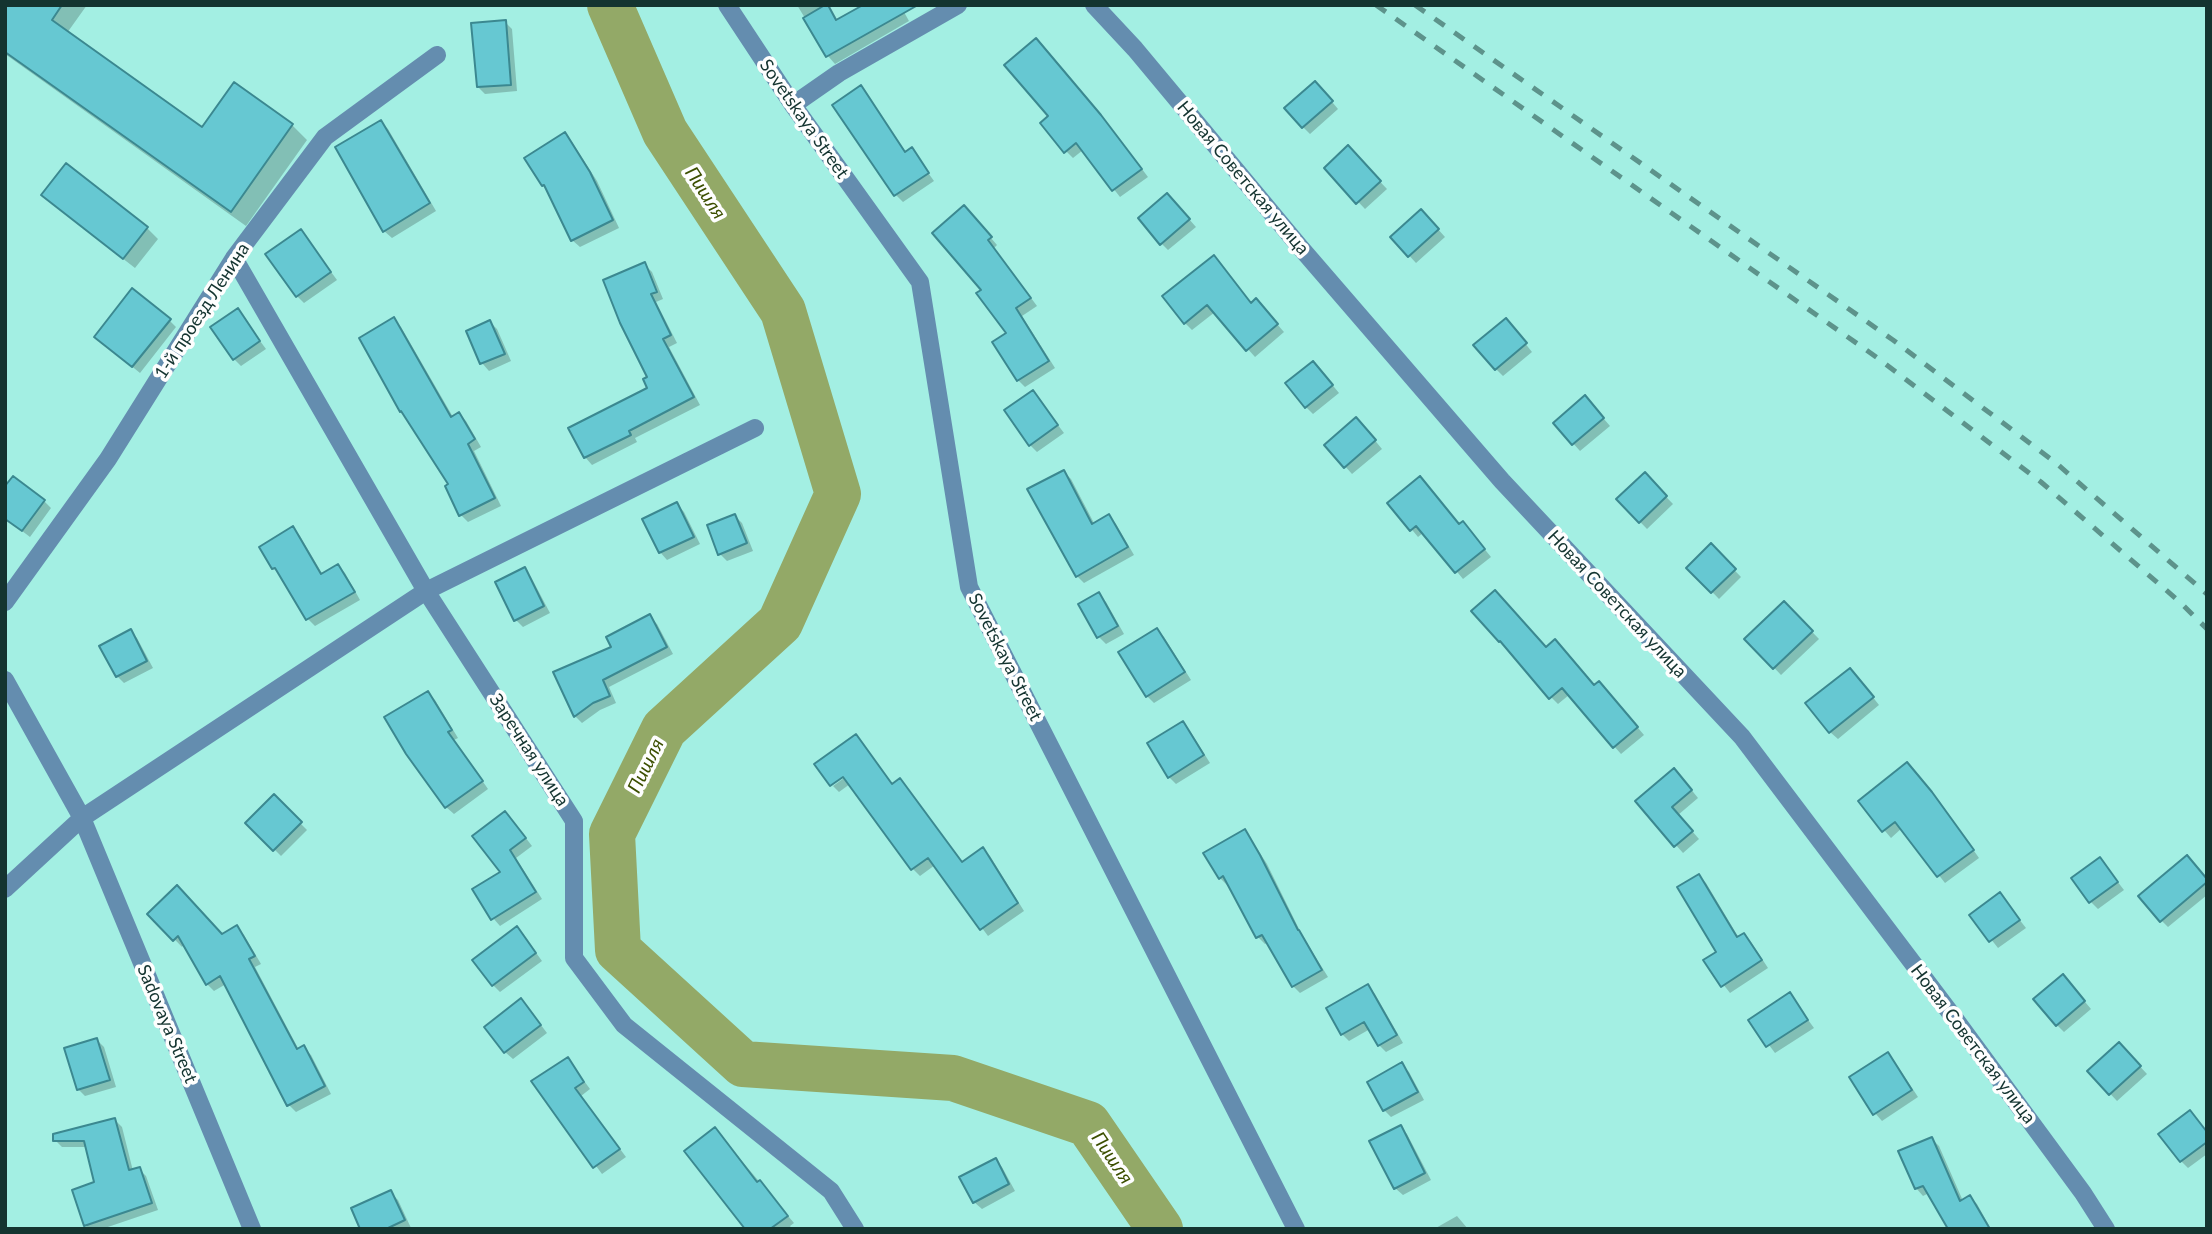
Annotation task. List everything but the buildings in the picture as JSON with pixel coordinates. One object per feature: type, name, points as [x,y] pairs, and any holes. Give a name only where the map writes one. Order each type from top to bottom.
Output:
[{"type":"street","name":"Sovetskaya Street","points":[[727,5],[793,105],[920,282],[969,587],[1296,1229]]},
{"type":"street","points":[[793,105],[838,74],[958,5]]},
{"type":"street","name":"Новая Советская улица","points":[[1094,5],[1502,481],[1742,737],[1955,1018],[2083,1193],[2106,1229]]},
{"type":"street","name":"1-й проезд Ленина","points":[[5,602],[108,459],[234,258],[324,137],[437,55]]},
{"type":"street","name":"Заречная улица","points":[[234,258],[426,591],[575,821],[575,958],[624,1025],[831,1191],[855,1229]]},
{"type":"street","points":[[5,889],[82,818],[426,591],[755,428]]},
{"type":"street","name":"Sadovaya Street","points":[[5,680],[82,818],[252,1229]]},
{"type":"waterway","name":"Пишля","points":[[610,5],[665,132],[783,311],[838,494],[780,623],[664,729],[612,834],[618,950],[743,1064],[953,1078],[1088,1124],[1160,1229]]},
{"type":"railway","points":[[1376,5],[1879,359],[2041,482],[2181,603],[2207,629]]},
{"type":"railway","points":[[1415,5],[1893,340],[2056,463],[2207,594]]}]
